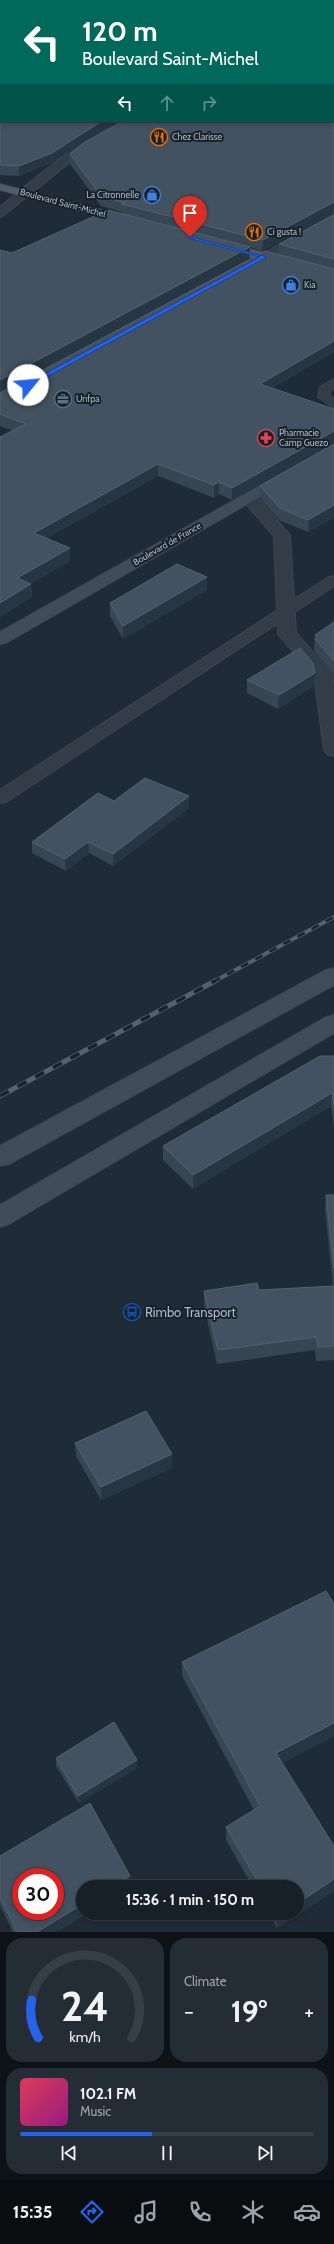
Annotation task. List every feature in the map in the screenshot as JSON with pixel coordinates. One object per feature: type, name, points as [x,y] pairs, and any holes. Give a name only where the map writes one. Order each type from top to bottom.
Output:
[{"type":"main road","name":"Boulevard Saint-Michel","points":[[0,187],[141,224]]},
{"type":"main road","points":[[210,242],[334,275]]},
{"type":"main road","name":"Boulevard de France","points":[[0,639],[334,448]]},
{"type":"main road","points":[[0,1157],[334,975]]},
{"type":"main road","points":[[0,1218],[334,1023]]},
{"type":"street","points":[[0,212],[64,160],[87,144],[132,122]]},
{"type":"street","points":[[237,272],[334,218]]},
{"type":"street","points":[[248,497],[282,535],[287,634],[323,674],[334,750]]},
{"type":"lane","points":[[334,383],[324,390],[324,397],[334,404]]},
{"type":"lane","points":[[0,798],[334,580]]},
{"type":"building","points":[[0,122],[100,122],[52,153],[19,166],[0,165]]},
{"type":"building","points":[[122,122],[334,122],[334,129],[332,130],[334,130],[334,202],[263,240],[122,204],[125,203],[101,196],[70,154],[85,142]]},
{"type":"building","points":[[108,210],[250,247],[0,380],[0,250],[12,253]]},
{"type":"building","points":[[334,215],[334,259],[279,244]]},
{"type":"building","points":[[265,251],[334,269],[334,341],[260,384],[334,409],[334,431],[232,488],[219,482],[214,485],[158,464],[34,533],[70,548],[17,578],[31,584],[0,603],[0,437],[26,424],[0,414],[0,393]]},
{"type":"building","points":[[334,444],[334,505],[308,520],[280,508],[260,486]]},
{"type":"building","points":[[177,564],[207,577],[123,626],[110,603]]},
{"type":"building","points":[[334,622],[334,661],[315,639],[318,637],[315,635]]},
{"type":"building","points":[[300,648],[313,663],[315,673],[279,695],[247,680]]},
{"type":"building","points":[[145,778],[189,796],[113,854],[88,842],[65,859],[32,842],[98,793],[114,801]]},
{"type":"building","points":[[320,1056],[334,1056],[334,1105],[332,1093],[193,1175],[163,1146]]},
{"type":"building","points":[[326,1195],[334,1195],[334,1268]]},
{"type":"building","points":[[257,1283],[259,1290],[334,1286],[334,1346],[318,1347],[316,1337],[218,1350],[204,1291]]},
{"type":"building","points":[[146,1411],[172,1454],[101,1487],[75,1443]]},
{"type":"building","points":[[326,1591],[334,1604],[334,1723],[276,1753],[334,1846],[334,1879],[304,1899],[304,1880],[257,1880],[226,1827],[260,1806],[182,1662]]},
{"type":"building","points":[[114,1722],[137,1760],[78,1796],[56,1758]]},
{"type":"building","points":[[90,1803],[130,1876],[123,1880],[76,1880],[76,1908],[64,1916],[64,1868],[12,1868],[12,1920],[57,1920],[37,1932],[17,1932],[0,1897],[0,1856]]},
{"type":"railway","points":[[213,982],[334,917]]},
{"type":"railway","points":[[0,1096],[215,981]]},
{"type":"place","name":"Chez Clarisse","points":[[159,137]]},
{"type":"place","name":"La Citronnelle","points":[[152,195]]},
{"type":"place","name":"Ci gusta !","points":[[254,232]]},
{"type":"place","name":"Kia","points":[[291,285]]},
{"type":"place","name":"Unfpa","points":[[63,399]]},
{"type":"place","name":"Pharmacie Camp Guezo","points":[[266,438]]},
{"type":"place","name":"Rimbo Transport","points":[[132,1312]]},
{"type":"route","points":[[28,385],[264,257],[190,237]]}]
